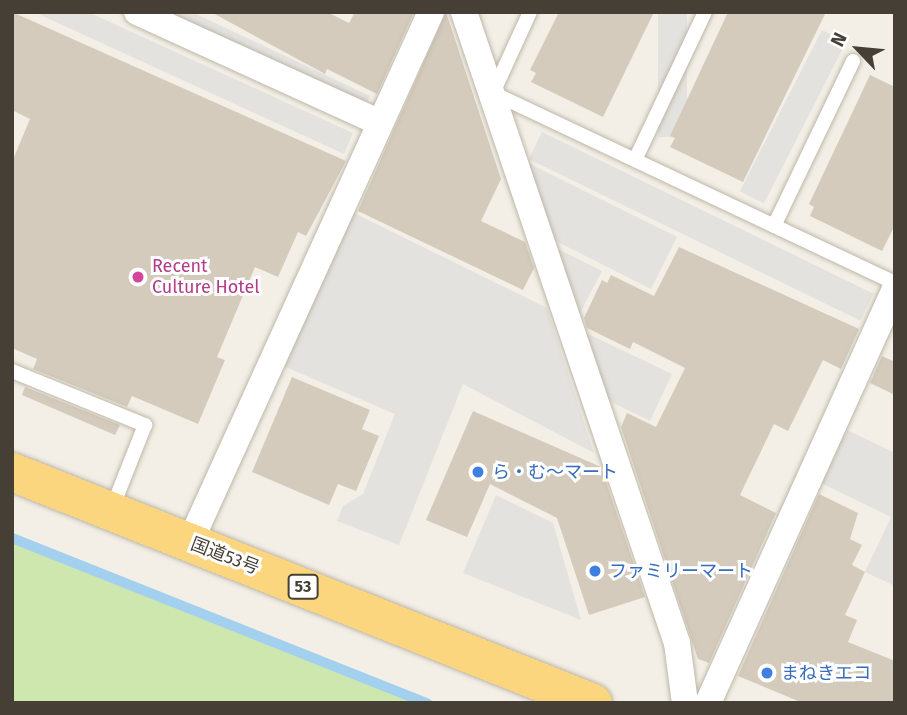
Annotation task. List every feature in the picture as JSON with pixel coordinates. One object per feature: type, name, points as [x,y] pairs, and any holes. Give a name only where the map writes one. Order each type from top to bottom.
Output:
[{"type":"highway","name":"国道53号","points":[[12,472],[593,703]]},
{"type":"street","points":[[137,12],[378,122]]},
{"type":"street","points":[[190,542],[378,122],[431,12]]},
{"type":"street","points":[[464,12],[677,643],[685,703]]},
{"type":"street","points":[[708,703],[778,540],[885,343],[895,285]]},
{"type":"lane","points":[[530,12],[493,93],[895,285]]},
{"type":"lane","points":[[635,160],[705,12]]},
{"type":"lane","points":[[774,226],[853,61]]},
{"type":"lane","points":[[12,371],[145,425],[111,511]]},
{"type":"green space","points":[[12,543],[417,703],[12,703]]},
{"type":"shaded area","points":[[34,12],[88,12],[353,133],[344,154]]},
{"type":"shaded area","points":[[156,12],[192,12],[370,96],[363,110]]},
{"type":"shaded area","points":[[658,12],[687,12],[687,137],[658,137]]},
{"type":"shaded area","points":[[822,30],[846,42],[764,204],[740,191]]},
{"type":"shaded area","points":[[542,132],[874,294],[861,321],[529,159]]},
{"type":"shaded area","points":[[528,163],[677,237],[651,289],[552,239]]},
{"type":"shaded area","points":[[350,211],[547,308],[594,453],[463,384],[399,545],[337,521],[343,506],[363,494],[395,414],[281,365]]},
{"type":"shaded area","points":[[554,247],[602,271],[580,313]]},
{"type":"shaded area","points":[[584,332],[672,374],[650,421],[605,399]]},
{"type":"shaded area","points":[[847,430],[895,453],[895,586],[865,572],[891,517],[821,483]]},
{"type":"shaded area","points":[[496,495],[553,523],[581,620],[463,573]]},
{"type":"building","points":[[12,12],[346,161],[306,236],[298,232],[278,277],[255,267],[217,357],[225,360],[198,424],[132,396],[127,407],[33,369],[37,359],[12,348],[12,162],[30,119],[12,110]]},
{"type":"building","points":[[211,12],[327,12],[349,23],[355,12],[414,12],[377,94],[327,69],[325,74]]},
{"type":"building","points":[[446,12],[501,179],[481,221],[525,242],[534,268],[523,290],[358,211]]},
{"type":"building","points":[[559,12],[654,12],[603,117],[531,82],[536,73],[530,70]]},
{"type":"building","points":[[728,12],[826,12],[743,182],[670,147],[675,138],[670,136]]},
{"type":"building","points":[[870,75],[895,87],[895,225],[882,251],[810,216],[814,207],[809,204]]},
{"type":"building","points":[[679,247],[859,329],[841,369],[823,360],[788,431],[774,424],[740,495],[776,513],[709,663],[698,659],[621,427],[627,413],[656,427],[685,368],[633,342],[630,349],[587,328],[584,318],[602,280],[607,283],[611,275],[654,296]]},
{"type":"building","points":[[882,356],[895,362],[895,395],[870,383]]},
{"type":"building","points":[[292,377],[370,410],[362,429],[379,436],[356,491],[338,484],[329,505],[252,472]]},
{"type":"building","points":[[25,387],[120,425],[115,435],[22,395]]},
{"type":"building","points":[[473,411],[601,467],[645,597],[589,615],[557,518],[490,484],[467,537],[426,520]]},
{"type":"building","points":[[819,494],[858,513],[850,539],[862,545],[852,565],[865,572],[845,615],[857,620],[848,642],[895,661],[895,703],[803,703],[738,676]]},
{"type":"waterway","points":[[12,538],[427,703]]},
{"type":"place","name":"Recent Culture Hotel","points":[[138,277]]},
{"type":"place","name":"ら・む〜マート","points":[[478,472]]},
{"type":"place","name":"ファミリーマート","points":[[595,571]]},
{"type":"place","name":"まねきエコ","points":[[767,673]]}]
